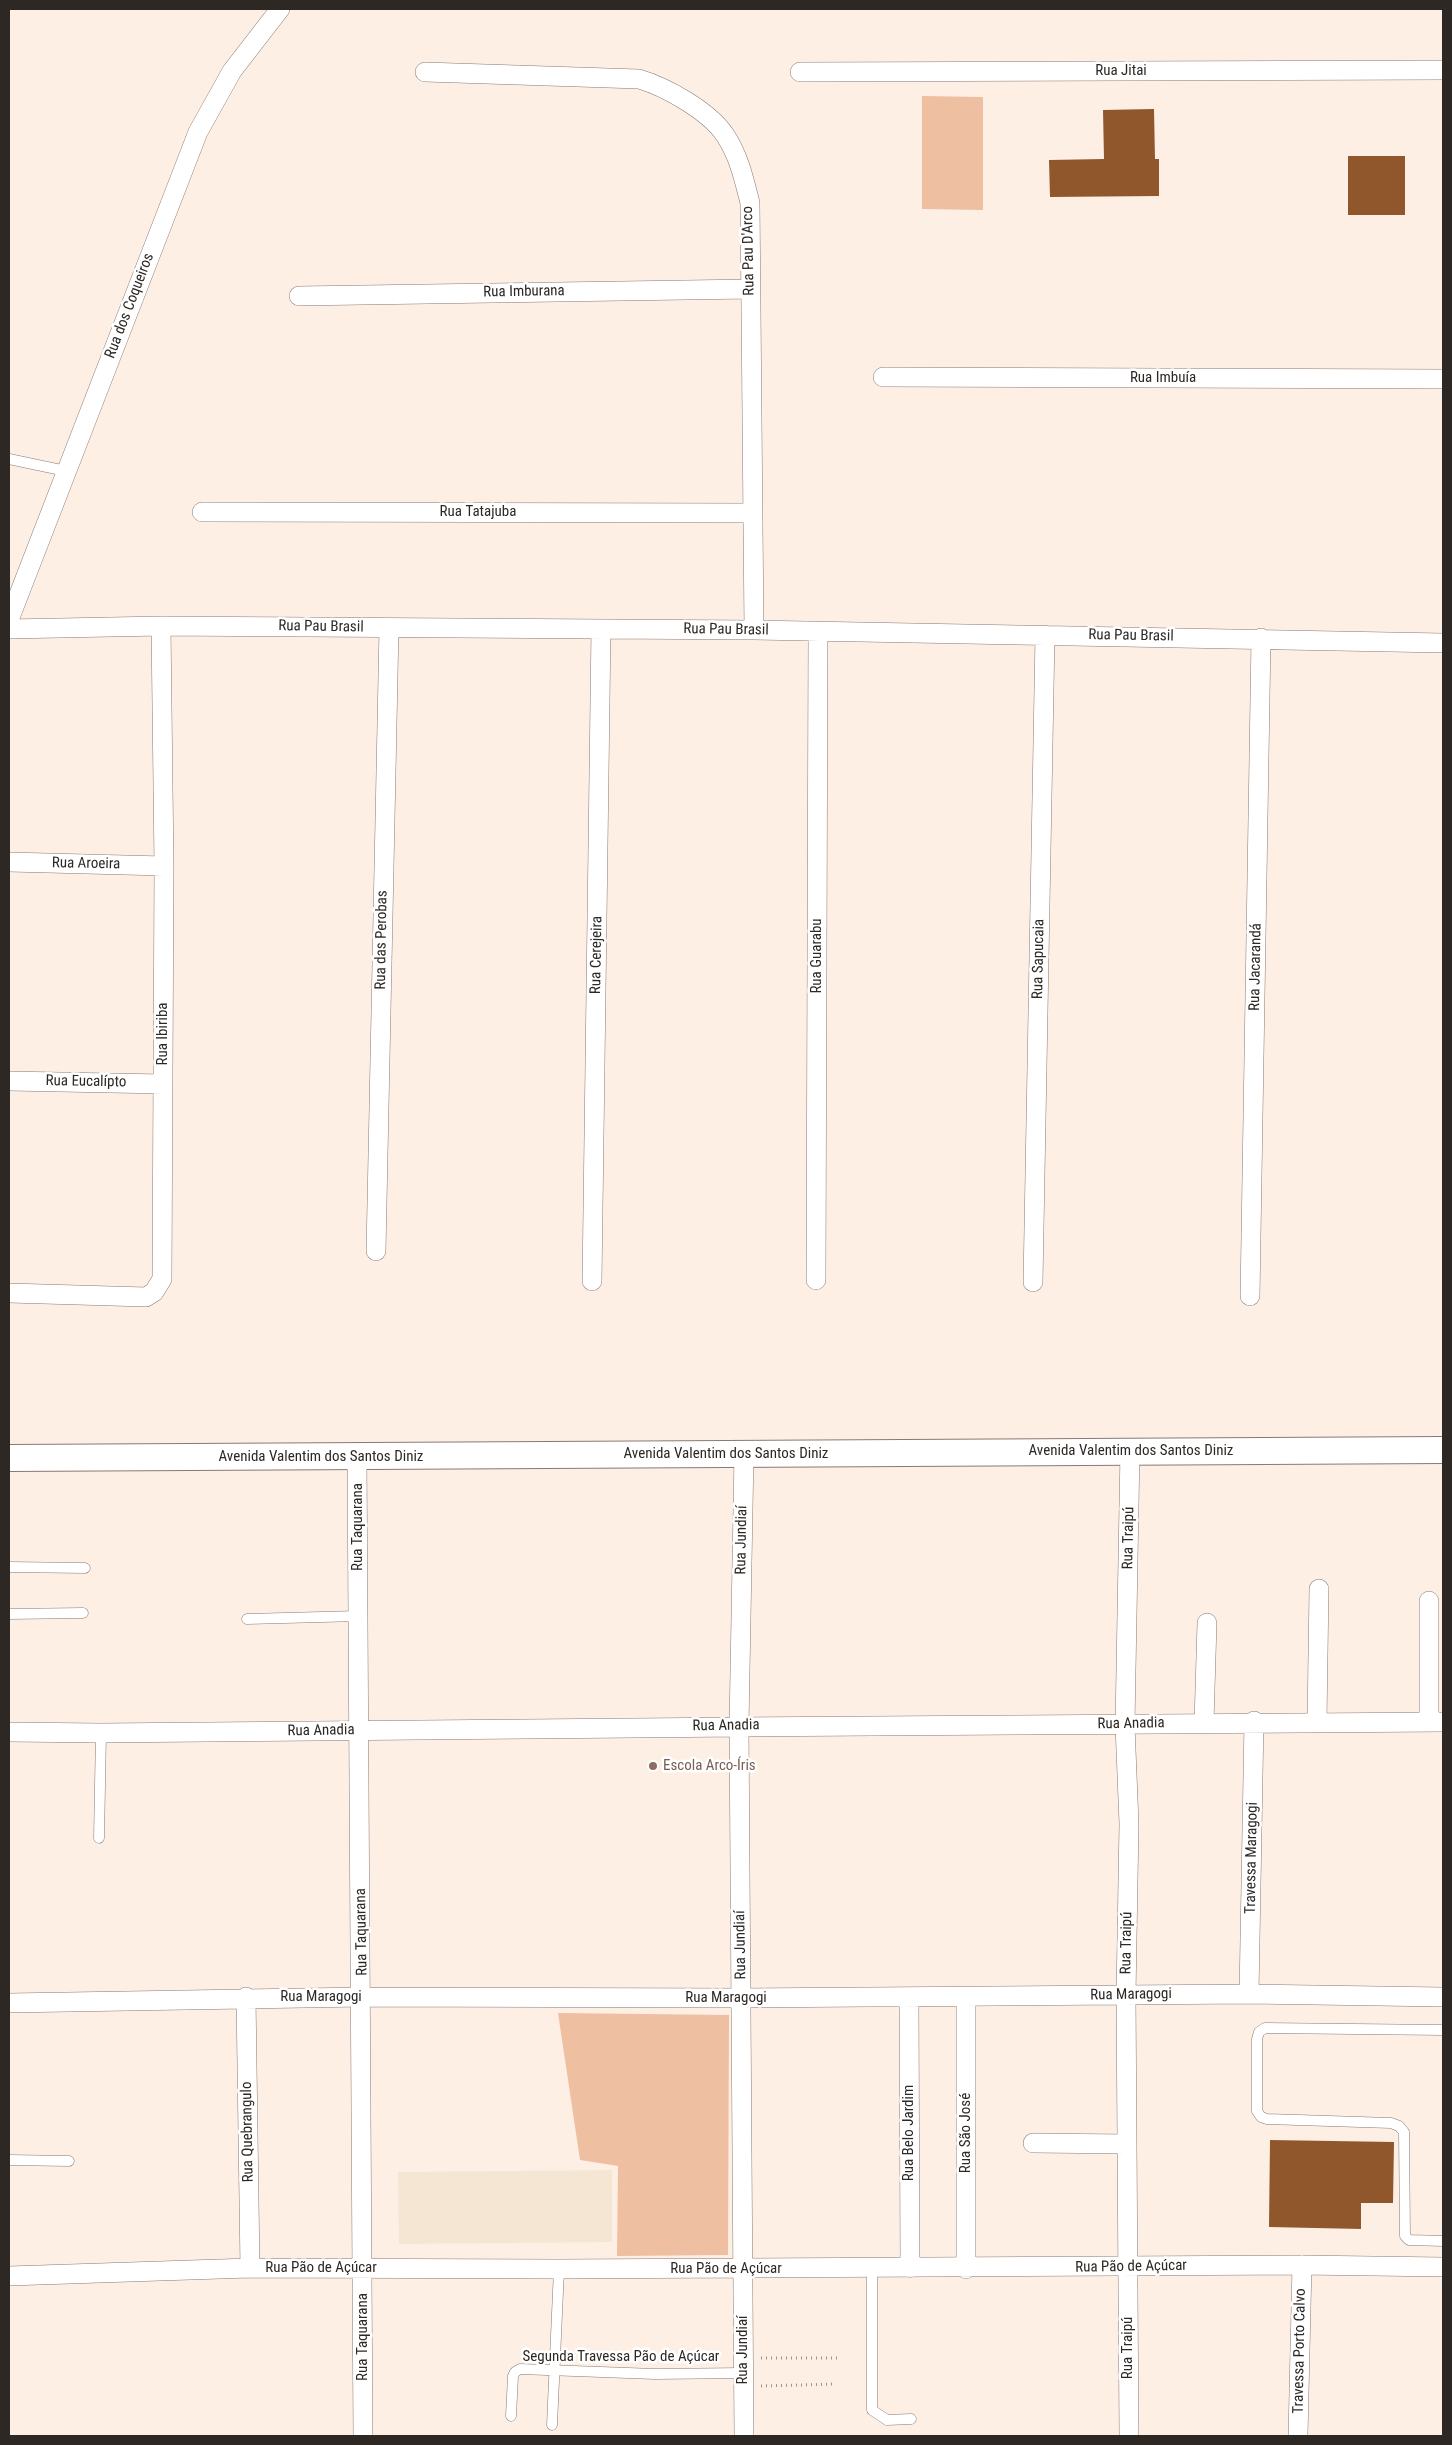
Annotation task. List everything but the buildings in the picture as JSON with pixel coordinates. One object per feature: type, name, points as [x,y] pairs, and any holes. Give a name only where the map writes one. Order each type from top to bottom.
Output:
[{"type":"street","name":"Rua dos Coqueiros","points":[[9,620],[198,132],[232,70],[280,9]]},
{"type":"street","name":"Rua Jitai","points":[[800,72],[1443,70]]},
{"type":"street","name":"Rua Pau D'Arco","points":[[425,72],[639,79],[660,85],[697,109],[724,134],[740,164],[750,203],[754,630]]},
{"type":"street","name":"Rua Imburana","points":[[299,296],[750,289]]},
{"type":"street","name":"Rua Imbuía","points":[[883,377],[1443,379]]},
{"type":"street","name":"Rua Tatajuba","points":[[202,512],[753,513]]},
{"type":"street","name":"Rua Pau Brasil","points":[[9,629],[161,626],[754,630],[1261,638],[1443,643]]},
{"type":"street","name":"Rua Ibiriba","points":[[9,1293],[146,1297],[154,1292],[162,1279],[164,866],[161,626]]},
{"type":"street","name":"Rua das Perobas","points":[[376,1251],[389,628]]},
{"type":"street","name":"Rua Cerejeira","points":[[592,1281],[602,629]]},
{"type":"street","name":"Rua Guarabu","points":[[816,1280],[818,632]]},
{"type":"street","name":"Rua Sapucaia","points":[[1033,1282],[1044,635]]},
{"type":"street","name":"Rua Jacarandá","points":[[1250,1296],[1261,638]]},
{"type":"street","name":"Rua Aroeira","points":[[9,862],[164,866]]},
{"type":"street","name":"Rua Eucalípto","points":[[9,1081],[163,1084]]},
{"type":"street","name":"Avenida Valentim dos Santos Diniz","points":[[9,1458],[1130,1450],[1443,1450]]},
{"type":"street","name":"Rua Traipú","points":[[1129,2436],[1126,1995],[1129,1824],[1125,1725],[1130,1450]]},
{"type":"street","name":"Rua Jundiaí","points":[[744,1454],[739,1726],[744,2436]]},
{"type":"street","name":"Rua Taquarana","points":[[358,1457],[363,2436]]},
{"type":"street","points":[[1317,1721],[1319,1590]]},
{"type":"street","points":[[1429,1601],[1436,1722]]},
{"type":"street","points":[[1204,1723],[1207,1622]]},
{"type":"street","name":"Rua Anadia","points":[[9,1732],[101,1734],[739,1726],[1125,1725],[1254,1721],[1436,1722]]},
{"type":"street","name":"Travessa Maragogi","points":[[1250,1994],[1254,1721]]},
{"type":"street","name":"Rua Maragogi","points":[[9,2003],[246,1997],[742,1998],[1250,1994],[1443,1997]]},
{"type":"street","name":"Rua Quebrangulo","points":[[246,1997],[250,2268]]},
{"type":"street","name":"Rua Belo Jardim","points":[[909,1997],[910,2268]]},
{"type":"street","name":"Rua São José","points":[[966,1997],[966,2268]]},
{"type":"street","points":[[1033,2143],[1126,2144]]},
{"type":"street","name":"Rua Pão de Açúcar","points":[[9,2276],[250,2268],[1128,2268],[1302,2265],[1443,2267]]},
{"type":"street","name":"Travessa Porto Calvo","points":[[1298,2436],[1302,2265]]},
{"type":"lane","points":[[9,459],[66,471]]},
{"type":"lane","points":[[9,1567],[85,1568]]},
{"type":"lane","points":[[9,1614],[83,1613]]},
{"type":"lane","points":[[247,1619],[359,1616]]},
{"type":"lane","points":[[99,1838],[101,1734]]},
{"type":"lane","points":[[1443,2030],[1265,2028],[1259,2032],[1257,2039],[1257,2111],[1261,2117],[1267,2119],[1391,2123],[1399,2126],[1404,2132],[1404,2236],[1409,2240],[1443,2241]]},
{"type":"lane","points":[[9,2160],[69,2161]]},
{"type":"lane","points":[[872,2268],[872,2410],[886,2420],[911,2419]]},
{"type":"lane","points":[[552,2425],[559,2269]]},
{"type":"lane","name":"Segunda Travessa Pão de Açúcar","points":[[511,2416],[515,2372],[520,2369],[655,2374],[743,2372]]},
{"type":"path","points":[[743,2372],[839,2358]]},
{"type":"path","points":[[743,2372],[834,2384]]},
{"type":"shaded area","points":[[922,96],[983,97],[983,210],[922,209]]},
{"type":"shaded area","points":[[558,2013],[729,2015],[728,2255],[617,2256],[618,2166],[580,2160]]},
{"type":"shaded area","points":[[612,2170],[612,2242],[399,2244],[398,2172]]},
{"type":"place","name":"Escola Arco-Íris","points":[[653,1766]]}]
